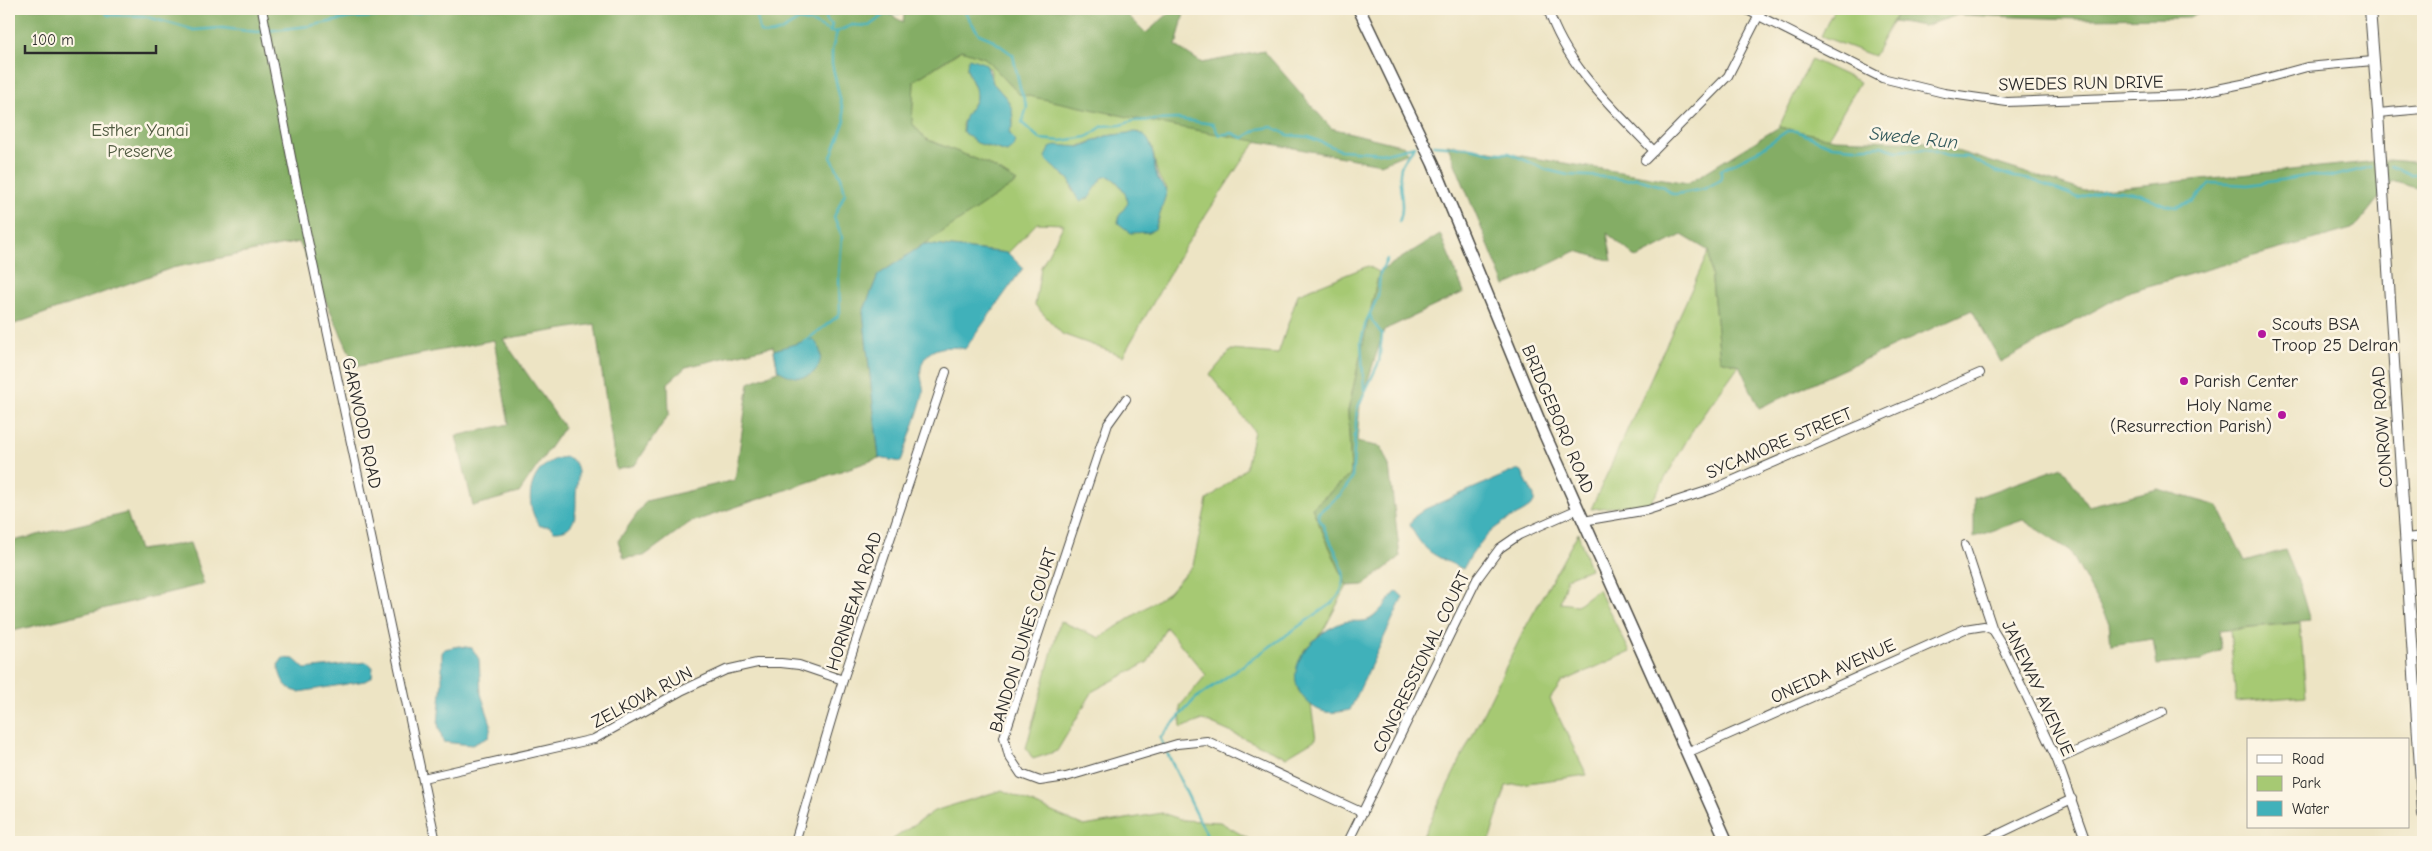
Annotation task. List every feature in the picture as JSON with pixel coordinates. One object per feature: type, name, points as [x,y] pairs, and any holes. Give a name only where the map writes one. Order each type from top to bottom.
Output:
[{"type":"main road","name":"BRIDGEBORO ROAD","points":[[1359,9],[1433,163],[1578,510],[1727,842]]},
{"type":"street","name":"GARWOOD ROAD","points":[[262,9],[357,475],[436,842]]},
{"type":"street","points":[[1548,9],[1572,59],[1600,94],[1654,150]]},
{"type":"street","name":"SWEDES RUN DRIVE","points":[[1745,9],[1760,12],[1882,78],[1944,93],[2007,102],[2188,95],[2252,82],[2307,67],[2373,61]]},
{"type":"street","name":"CONROW ROAD","points":[[2370,9],[2423,814]]},
{"type":"street","points":[[1646,160],[1654,150],[1697,110],[1728,76],[1760,12]]},
{"type":"street","points":[[2378,113],[2423,109]]},
{"type":"street","name":"HORNBEAM ROAD","points":[[796,842],[843,680],[946,372]]},
{"type":"street","name":"SYCAMORE STREET","points":[[1583,521],[1648,510],[1713,489],[1980,373]]},
{"type":"street","name":"BANDON DUNES COURT","points":[[1126,399],[1108,424],[1006,730],[1004,737],[1009,756],[1021,774],[1040,781],[1066,777],[1177,744],[1207,741],[1362,813]]},
{"type":"street","name":"CONGRESSIONAL COURT","points":[[1348,842],[1477,579],[1500,548],[1519,535],[1578,510]]},
{"type":"street","points":[[2406,538],[2423,536]]},
{"type":"street","name":"JANEWAY AVENUE","points":[[1965,545],[1993,630],[2057,760],[2086,842]]},
{"type":"street","name":"ONEIDA AVENUE","points":[[1688,753],[1965,629],[1984,626],[1993,630]]},
{"type":"street","name":"ZELKOVA RUN","points":[[423,778],[594,739],[690,687],[726,670],[757,663],[799,665],[843,680]]},
{"type":"street","points":[[2057,760],[2163,712]]},
{"type":"street","points":[[1982,842],[2072,799]]},
{"type":"green space","name":"Esther Yanai Preserve","points":[[9,9],[880,9],[903,22],[905,9],[1122,9],[1146,33],[1174,9],[1185,9],[1176,46],[1202,63],[1264,51],[1331,128],[1404,146],[1407,153],[1381,164],[1157,123],[1019,94],[985,58],[961,50],[914,81],[912,123],[926,139],[988,164],[1017,182],[878,275],[863,312],[879,458],[689,523],[644,556],[624,558],[618,541],[646,501],[735,480],[749,383],[778,371],[773,346],[686,367],[668,383],[669,414],[635,465],[616,470],[595,324],[503,339],[564,427],[519,493],[473,506],[456,436],[509,424],[494,340],[354,367],[350,354],[299,242],[172,268],[9,326]]},
{"type":"green space","points":[[1834,9],[1899,9],[1874,56],[1821,36]]},
{"type":"green space","points":[[1899,9],[2207,9],[2187,18],[2076,19],[1958,15],[1924,26],[1893,21]]},
{"type":"green space","points":[[962,50],[985,58],[1019,94],[1258,141],[1245,156],[1183,250],[1123,356],[1062,334],[1035,305],[1041,267],[1064,224],[1037,223],[1008,253],[924,244],[1017,182],[988,164],[926,139],[912,123],[914,81]],"holes":[[[966,67],[990,68],[993,83],[1007,99],[1013,116],[1013,125],[1009,132],[1015,142],[1007,152],[983,145],[963,132],[962,124],[976,99],[976,91]],[[1138,132],[1150,145],[1158,174],[1167,188],[1158,222],[1149,232],[1134,232],[1118,221],[1129,203],[1126,195],[1115,180],[1108,176],[1102,178],[1090,193],[1073,192],[1070,181],[1046,159],[1106,136]]]},
{"type":"green space","points":[[1811,59],[1860,82],[1828,138],[1779,127]]},
{"type":"green space","points":[[1779,127],[1835,139],[1928,142],[2084,191],[2388,160],[2423,163],[2423,190],[2392,181],[2355,228],[2130,291],[2001,362],[1972,310],[1759,408],[1739,365],[1720,360],[1709,251],[1682,235],[1637,258],[1607,233],[1612,261],[1576,251],[1505,286],[1447,144],[1688,183]]},
{"type":"green space","points":[[1440,234],[1464,292],[1384,330],[1360,405],[1357,442],[1381,447],[1389,466],[1400,557],[1364,585],[1347,586],[1312,508],[1351,474],[1348,411],[1379,272]]},
{"type":"green space","points":[[1709,251],[1720,360],[1739,365],[1695,426],[1651,503],[1591,509]]},
{"type":"green space","points":[[1368,266],[1379,272],[1348,411],[1351,474],[1312,508],[1347,586],[1323,631],[1304,650],[1298,690],[1311,705],[1316,739],[1286,757],[1203,720],[1181,728],[1180,706],[1206,675],[1166,627],[1148,662],[1093,691],[1057,751],[1033,759],[1026,748],[1060,621],[1100,638],[1169,592],[1193,565],[1207,500],[1246,468],[1254,431],[1210,375],[1231,350],[1278,354],[1298,294]]},
{"type":"green space","points":[[2062,467],[2088,506],[2158,489],[2218,506],[2245,561],[2285,550],[2300,586],[2310,621],[2219,630],[2221,649],[2201,661],[2157,665],[2153,639],[2111,645],[2109,623],[2070,551],[2023,520],[1974,537],[1974,498]]},
{"type":"green space","points":[[127,513],[139,550],[190,543],[204,584],[9,632],[9,542]]},
{"type":"green space","points":[[1578,533],[1590,569],[1567,578],[1560,603],[1577,605],[1598,589],[1630,652],[1562,682],[1550,699],[1587,775],[1506,786],[1489,842],[1420,842],[1524,630]]},
{"type":"green space","points":[[2300,623],[2306,696],[2236,702],[2230,629]]},
{"type":"green space","points":[[1002,790],[1084,826],[1162,813],[1183,820],[1220,822],[1254,842],[889,842],[934,811]]},
{"type":"water","points":[[969,58],[986,64],[993,83],[1007,99],[1012,109],[1013,125],[1009,132],[1015,141],[1013,147],[1007,152],[977,143],[963,132],[965,119],[974,104],[976,96],[976,91],[967,68]]},
{"type":"water","points":[[1135,132],[1147,139],[1151,145],[1158,179],[1167,191],[1155,229],[1149,232],[1131,233],[1118,223],[1119,216],[1128,203],[1123,191],[1115,180],[1108,176],[1102,178],[1089,198],[1080,201],[1069,180],[1050,164],[1045,157],[1049,149],[1055,145],[1080,147],[1106,136]]},
{"type":"water","points":[[924,244],[1008,253],[1023,268],[965,349],[945,347],[938,349],[927,355],[923,361],[921,371],[923,395],[901,462],[879,458],[863,312],[878,275]]},
{"type":"water","points":[[812,339],[818,345],[820,353],[817,369],[811,374],[802,377],[791,376],[778,370],[774,350]]},
{"type":"water","points":[[565,457],[571,459],[577,468],[576,509],[571,525],[562,530],[554,531],[549,526],[540,526],[534,516],[530,494],[537,474],[544,466],[554,460]]},
{"type":"water","points":[[1516,470],[1522,472],[1534,496],[1534,503],[1495,528],[1484,538],[1463,569],[1431,553],[1420,542],[1410,525],[1414,517],[1425,509]]},
{"type":"water","points":[[1397,591],[1403,597],[1350,710],[1329,712],[1311,705],[1300,693],[1296,681],[1296,668],[1301,656],[1309,645],[1332,627],[1344,622],[1370,619],[1381,610]]},
{"type":"water","points":[[459,646],[472,648],[479,659],[481,694],[491,724],[489,737],[472,745],[443,742],[438,724],[442,681],[442,653],[444,649]]},
{"type":"water","points":[[283,658],[294,659],[305,669],[367,662],[373,667],[372,677],[365,681],[299,692],[294,691],[282,679],[278,665]]},
{"type":"waterway","name":"Swede Run","points":[[101,9],[108,15],[144,16],[194,30],[222,28],[257,32],[309,26],[350,18],[396,16],[441,9]]},
{"type":"waterway","name":"Swede Run","points":[[392,9],[396,16]]},
{"type":"waterway","name":"Swede Run","points":[[760,9],[757,18],[760,32],[765,34],[781,31],[799,20],[836,32],[852,25],[869,26],[885,14],[901,13],[906,9]]},
{"type":"waterway","points":[[824,9],[827,21],[832,25],[830,32]]},
{"type":"waterway","name":"Swede Run","points":[[963,9],[979,34],[991,39],[1013,55],[1020,88],[1027,107],[1022,123],[1040,139],[1061,141],[1087,137],[1103,126],[1121,125],[1133,121],[1177,119],[1213,124],[1219,135],[1232,133],[1243,138],[1258,129],[1272,127],[1288,135],[1309,137],[1340,150],[1386,153],[1415,146]]},
{"type":"waterway","points":[[803,343],[838,316],[840,312],[839,277],[842,236],[834,217],[845,193],[841,177],[831,157],[845,120],[832,64],[832,50],[837,32]]},
{"type":"waterway","name":"Swede Run","points":[[1434,145],[1471,148],[1492,153],[1509,153],[1547,170],[1568,175],[1626,180],[1635,178],[1664,187],[1672,194],[1677,194],[1704,189],[1721,180],[1721,170],[1758,151],[1787,131],[1796,131],[1832,146],[1854,148],[1881,146],[1897,151],[1927,149],[1947,156],[1968,157],[1995,171],[2032,180],[2079,198],[2103,190],[2119,191],[2140,194],[2165,205],[2176,207],[2193,201],[2210,183],[2248,185],[2313,175],[2334,176],[2371,167]]},
{"type":"waterway","points":[[1399,222],[1402,208],[1401,167],[1415,146]]},
{"type":"waterway","name":"Swede Run","points":[[2390,166],[2410,174],[2423,174]]},
{"type":"waterway","points":[[1364,390],[1361,341],[1366,322],[1378,296],[1380,273],[1387,259]]},
{"type":"waterway","points":[[1210,842],[1160,738],[1195,699],[1332,603],[1340,594],[1344,575],[1342,566],[1319,519],[1318,513],[1340,495],[1352,479],[1357,409],[1379,362],[1382,334],[1372,321],[1370,314]]},
{"type":"place","name":"Scouts BSA Troop 25 Delran","points":[[2262,334]]},
{"type":"place","name":"Parish Center","points":[[2184,381]]},
{"type":"place","name":"Holy Name (Resurrection Parish)","points":[[2282,415]]}]
